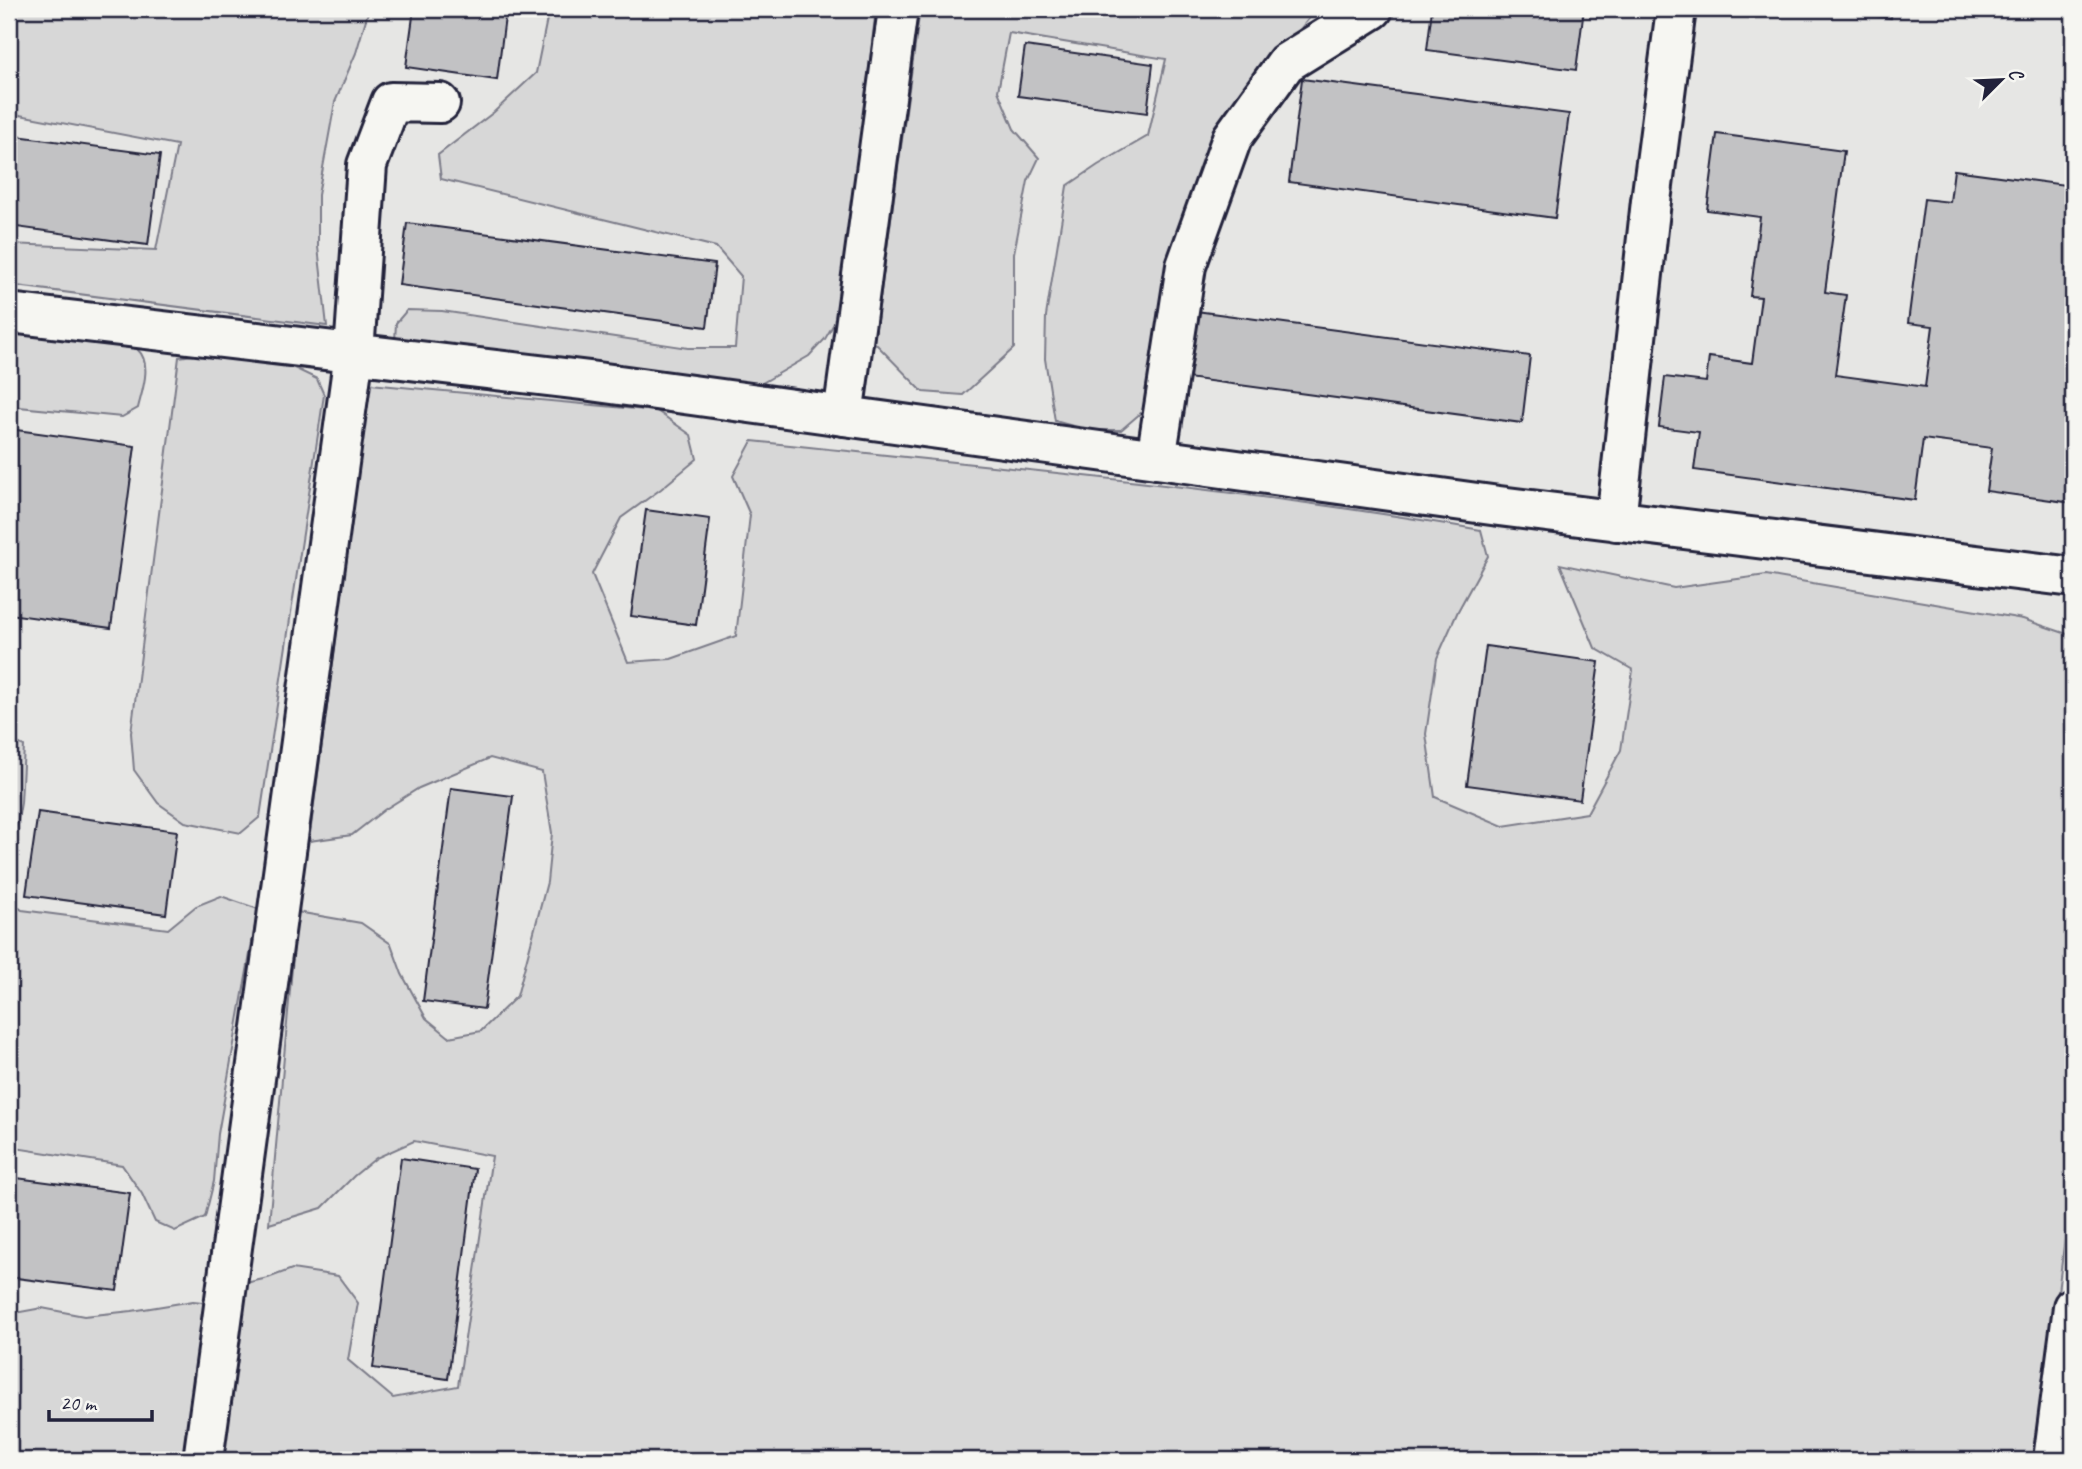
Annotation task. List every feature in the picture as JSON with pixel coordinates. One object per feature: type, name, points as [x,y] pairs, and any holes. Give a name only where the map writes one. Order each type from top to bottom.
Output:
[{"type":"lane","points":[[844,416],[898,9]]},
{"type":"lane","points":[[1156,458],[1186,266],[1232,138],[1286,63],[1373,9]]},
{"type":"lane","points":[[1616,521],[1653,187],[1676,9]]},
{"type":"lane","points":[[202,1460],[354,353],[367,164],[391,102],[440,103]]},
{"type":"lane","points":[[9,313],[590,381],[1616,521],[2073,577]]},
{"type":"lane","points":[[2053,1460],[2073,1307]]},
{"type":"shaded area","points":[[9,9],[2073,9],[2073,1460],[9,1460]]},
{"type":"shaded area","points":[[9,9],[369,9],[356,53],[335,102],[318,195],[318,247],[327,326],[9,285],[9,244],[156,250],[177,145],[9,113]]},
{"type":"shaded area","points":[[549,9],[876,9],[840,313],[825,339],[809,356],[757,386],[395,341],[396,323],[407,310],[442,311],[688,348],[735,348],[741,276],[716,247],[441,179],[438,155],[494,112],[536,73]]},
{"type":"shaded area","points":[[920,9],[1317,9],[1235,107],[1142,412],[1121,430],[1087,430],[1055,421],[1045,359],[1046,316],[1067,186],[1148,136],[1166,59],[1009,33],[998,91],[1014,129],[1039,158],[1028,181],[1014,253],[1014,348],[963,395],[923,392],[874,342]]},
{"type":"shaded area","points":[[9,327],[121,342],[136,348],[142,355],[145,369],[138,408],[122,417],[9,406]]},
{"type":"shaded area","points":[[200,354],[292,367],[317,379],[324,395],[260,817],[241,833],[185,822],[158,803],[134,770],[131,733],[179,357]]},
{"type":"shaded area","points":[[370,384],[657,411],[691,435],[697,459],[621,518],[592,574],[628,662],[671,659],[736,636],[750,515],[733,476],[752,441],[1209,490],[1481,530],[1488,556],[1458,611],[1437,658],[1426,734],[1435,797],[1503,826],[1587,813],[1621,750],[1633,670],[1595,648],[1560,564],[1674,588],[1766,575],[2023,619],[2073,636],[2073,1177],[2036,1460],[219,1460],[241,1284],[292,1269],[338,1276],[358,1303],[348,1360],[393,1398],[458,1386],[492,1156],[414,1141],[376,1158],[322,1208],[269,1224],[297,912],[361,923],[391,944],[402,974],[426,1018],[449,1037],[481,1031],[517,996],[547,882],[552,833],[542,772],[490,758],[419,788],[352,835],[309,841]]},
{"type":"shaded area","points":[[9,739],[24,746],[21,803],[9,870]]},
{"type":"shaded area","points":[[221,896],[258,909],[218,1134],[214,1181],[205,1217],[175,1231],[155,1222],[142,1194],[122,1165],[9,1147],[9,900],[22,910],[168,929],[196,906]]},
{"type":"shaded area","points":[[202,1302],[209,1313],[191,1460],[9,1460],[9,1314],[42,1308],[84,1316]]},
{"type":"building","points":[[414,9],[506,9],[497,80],[406,67]]},
{"type":"building","points":[[1432,9],[1584,9],[1576,70],[1427,50]]},
{"type":"building","points":[[1819,9],[1892,9],[1891,18]]},
{"type":"building","points":[[1025,46],[1153,64],[1147,113],[1018,96]]},
{"type":"building","points":[[1302,79],[1569,114],[1555,218],[1289,182]]},
{"type":"building","points":[[1717,134],[1844,151],[1825,292],[1846,295],[1835,375],[1925,387],[1933,326],[1908,323],[1924,199],[1950,202],[1954,170],[2073,186],[2073,503],[1986,491],[1992,448],[1923,439],[1915,500],[1694,470],[1699,432],[1659,427],[1665,377],[1706,382],[1709,357],[1752,363],[1761,297],[1750,296],[1760,217],[1707,210]]},
{"type":"building","points":[[9,135],[160,155],[148,245],[9,226]]},
{"type":"building","points":[[407,223],[715,264],[707,327],[399,285]]},
{"type":"building","points":[[1196,311],[1530,356],[1522,423],[1187,378]]},
{"type":"building","points":[[9,429],[135,446],[111,628],[9,614]]},
{"type":"building","points":[[646,510],[710,519],[696,625],[631,616]]},
{"type":"building","points":[[1486,646],[1599,662],[1580,800],[1467,785]]},
{"type":"building","points":[[451,788],[513,796],[484,1009],[423,1001]]},
{"type":"building","points":[[38,812],[177,831],[166,914],[26,895]]},
{"type":"building","points":[[401,1158],[475,1169],[448,1379],[373,1368]]},
{"type":"building","points":[[9,1177],[130,1193],[117,1291],[9,1277]]}]
